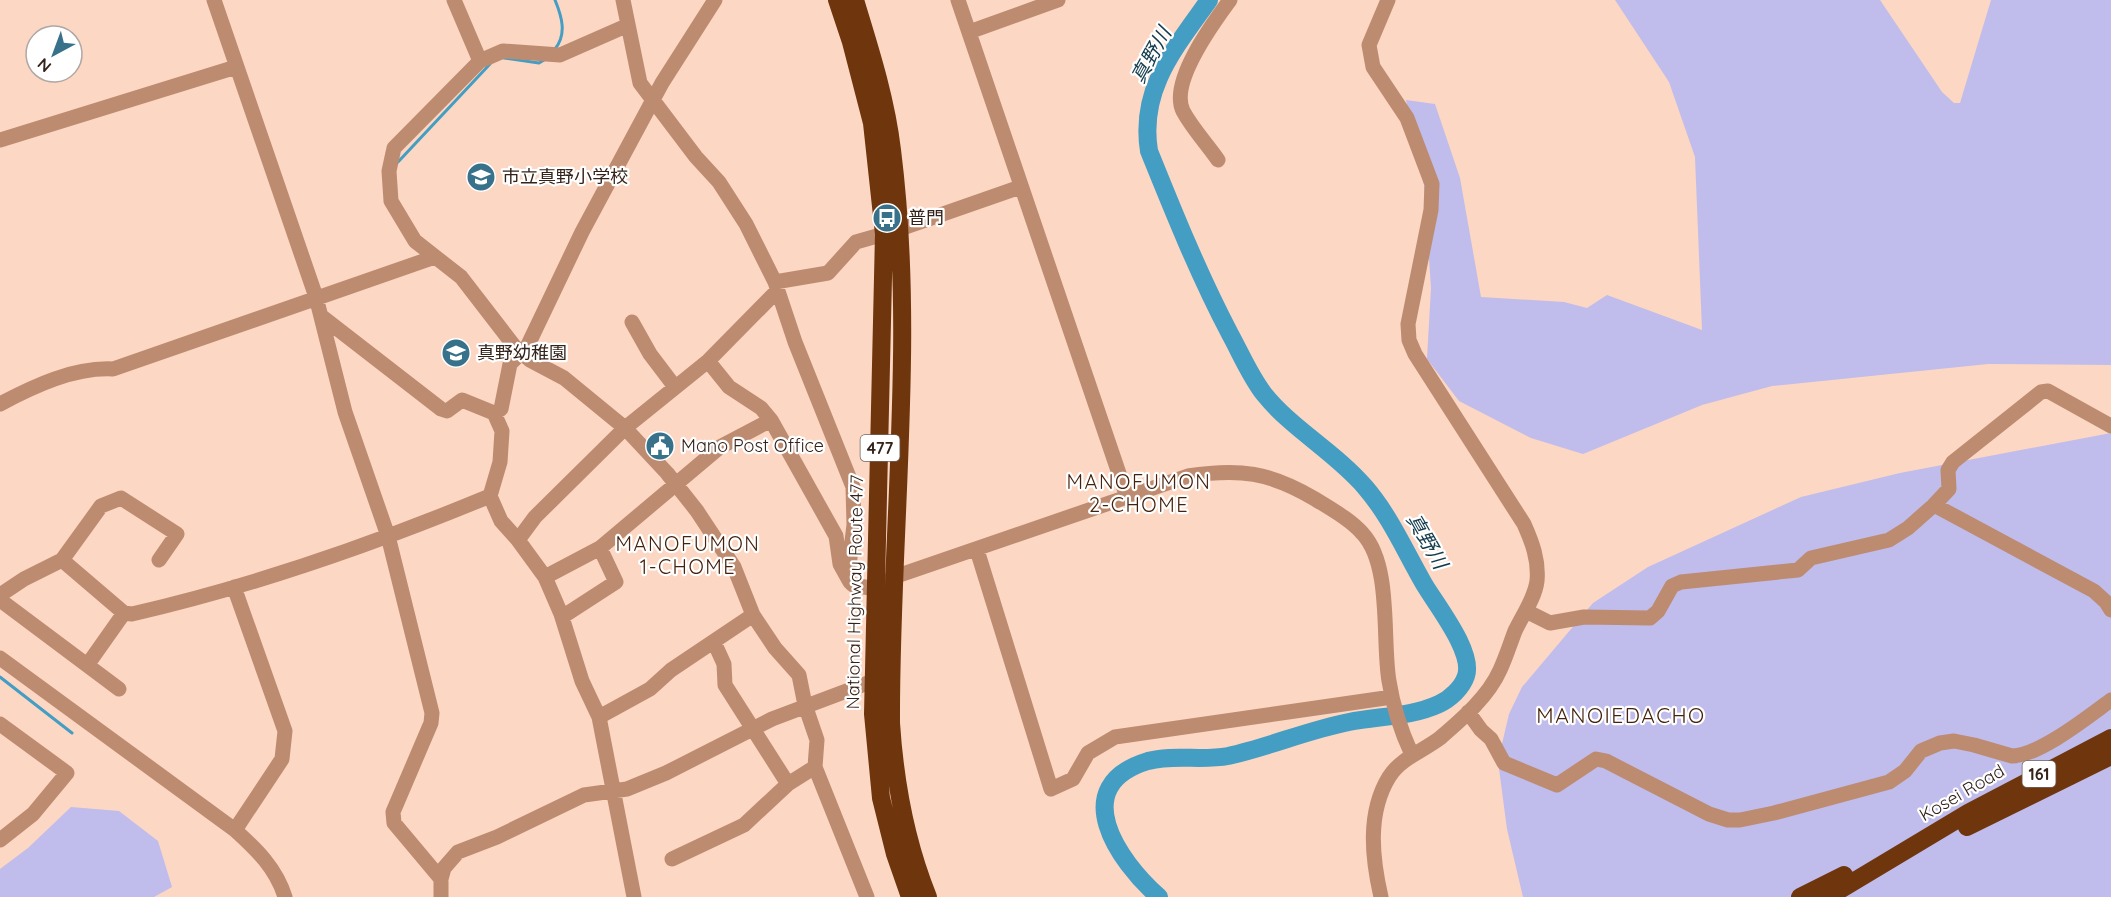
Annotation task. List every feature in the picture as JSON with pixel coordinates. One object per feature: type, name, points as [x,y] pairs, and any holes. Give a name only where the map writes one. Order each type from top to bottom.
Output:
[{"type":"highway","name":"National Highway Route 477","points":[[837,0],[872,123],[892,232],[900,372],[891,681],[894,768],[906,832],[928,897]]},
{"type":"highway","name":"National Highway Route 477","points":[[855,0],[876,70],[892,148],[892,232],[873,681],[875,748],[881,798],[892,845],[910,897]]},
{"type":"highway","name":"Kosei Road","points":[[1971,818],[2111,738]]},
{"type":"highway","name":"Kosei Road","points":[[1971,818],[2111,756]]},
{"type":"highway","points":[[1838,895],[1971,818]]},
{"type":"highway","points":[[1800,897],[1971,818]]},
{"type":"street","points":[[214,0],[316,297],[345,412],[388,536],[432,713],[431,723],[393,812],[394,823],[441,879]]},
{"type":"street","points":[[454,0],[480,61]]},
{"type":"street","points":[[623,0],[626,26],[640,82],[696,157],[719,182],[746,224],[776,286],[853,487],[854,525],[848,576]]},
{"type":"street","points":[[494,413],[501,409],[510,364],[527,347],[582,232],[654,102],[662,83],[715,0]]},
{"type":"street","points":[[958,0],[1020,188],[1127,497]]},
{"type":"street","points":[[969,32],[1058,0]]},
{"type":"street","points":[[1218,160],[1182,109],[1179,86],[1214,21],[1230,0]]},
{"type":"street","points":[[1381,897],[1372,845],[1377,807],[1389,776],[1412,755],[1438,739],[1468,712],[1500,671],[1537,584],[1538,566],[1533,543],[1524,524],[1430,381],[1409,340],[1408,324],[1431,210],[1431,184],[1407,118],[1373,68],[1369,45],[1388,0]]},
{"type":"street","points":[[626,26],[560,55],[503,51],[480,61],[394,148],[389,171],[391,201],[415,241],[461,278],[489,316],[521,352],[564,378],[625,428],[677,485],[734,567],[753,615],[775,648],[799,675],[805,705],[817,740],[816,767],[867,897]]},
{"type":"street","points":[[0,140],[236,67]]},
{"type":"street","points":[[518,540],[535,517],[625,428],[708,361],[776,286],[828,273],[856,242],[1020,188]]},
{"type":"street","points":[[0,404],[34,386],[95,368],[113,369],[435,257]]},
{"type":"street","points":[[321,316],[441,409],[447,411],[462,400],[494,413],[502,431],[500,462],[490,496],[501,521],[545,577],[562,617],[582,681],[599,717],[605,734],[613,791],[634,897]]},
{"type":"street","points":[[632,322],[650,354],[675,387]]},
{"type":"street","points":[[708,361],[729,387],[761,408],[771,420],[836,536],[840,564],[853,585],[876,589],[894,577],[1188,476],[1224,471],[1265,476],[1292,485],[1342,517],[1363,534],[1373,550],[1380,572],[1393,699],[1401,732],[1412,755]]},
{"type":"street","points":[[1526,611],[1550,623],[1584,617],[1650,618],[1658,611],[1672,586],[1681,582],[1798,570],[1811,558],[1889,540],[1908,528],[1949,489],[1948,470],[1953,462],[2041,392],[2048,391],[2111,426]]},
{"type":"street","points":[[545,577],[600,548],[720,447],[771,420]]},
{"type":"street","points":[[62,560],[124,613],[132,614],[197,600],[388,536],[490,496]]},
{"type":"street","points":[[0,595],[24,579],[62,560],[101,506],[121,498],[177,534],[159,560]]},
{"type":"street","points":[[1934,505],[2094,591],[2111,610]]},
{"type":"street","points":[[562,617],[616,582],[600,548]]},
{"type":"street","points":[[977,550],[1051,789],[1073,779],[1088,753],[1115,737],[1393,699]]},
{"type":"street","points":[[234,587],[285,731],[282,759],[235,830]]},
{"type":"street","points":[[0,600],[119,689]]},
{"type":"street","points":[[88,664],[124,613]]},
{"type":"street","points":[[599,717],[650,689],[670,670],[753,615]]},
{"type":"street","points":[[714,642],[724,664],[725,685],[754,727],[788,784]]},
{"type":"street","points":[[0,658],[235,830],[259,852],[279,878],[285,897]]},
{"type":"street","points":[[441,897],[444,867],[458,852],[496,837],[584,795],[627,789],[666,773],[754,727],[805,705],[873,681]]},
{"type":"street","points":[[1468,712],[1480,730],[1491,739],[1504,763],[1548,783],[1557,785],[1596,759],[1606,761],[1709,814],[1740,820],[1889,782],[1905,771],[1921,751],[1940,743],[1954,741],[2012,756],[2022,756],[2072,729],[2111,700]]},
{"type":"street","points":[[0,724],[67,773],[33,814],[0,840]]},
{"type":"street","points":[[672,859],[744,825],[788,784],[816,767]]},
{"type":"shaded area","points":[[1615,0],[1880,0],[1942,92],[1954,103],[1960,103],[1991,0],[2111,0],[2111,365],[1988,364],[1772,386],[1702,405],[1583,454],[1531,438],[1459,401],[1427,359],[1431,288],[1424,185],[1406,100],[1435,104],[1460,178],[1481,297],[1564,302],[1587,308],[1607,295],[1702,330],[1695,157],[1669,82]]},
{"type":"shaded area","points":[[2111,433],[2111,897],[1523,897],[1507,829],[1498,761],[1509,714],[1522,687],[1593,603],[1648,567],[1801,497],[1900,473]]},
{"type":"shaded area","points":[[71,807],[119,811],[158,841],[172,887],[154,897],[0,897],[0,869],[28,848]]},
{"type":"waterway","points":[[555,0],[562,25],[561,37],[555,49]]},
{"type":"waterway","name":"真野川","points":[[1159,897],[1128,864],[1107,825],[1105,806],[1109,788],[1123,773],[1148,761],[1228,756],[1334,725],[1406,714],[1428,708],[1443,702],[1455,693],[1462,685],[1467,666],[1465,655],[1453,629],[1374,498],[1353,474],[1275,407],[1254,380],[1208,289],[1149,151],[1147,129],[1149,108],[1162,70],[1209,0]]},
{"type":"waterway","points":[[504,58],[539,63],[544,60]]},
{"type":"waterway","points":[[398,162],[490,64]]},
{"type":"waterway","points":[[0,677],[72,733]]},
{"type":"place","name":"市立真野小学校","points":[[481,177]]},
{"type":"place","name":"普門","points":[[887,218]]},
{"type":"place","name":"真野幼稚園","points":[[456,353]]},
{"type":"place","name":"Mano Post Office","points":[[660,446]]},
{"type":"district","name":"MANOFUMON 2-CHOME","points":[[1139,494]]},
{"type":"district","name":"MANOFUMON 1-CHOME","points":[[688,556]]},
{"type":"district","name":"MANOIEDACHO","points":[[1621,716]]}]
